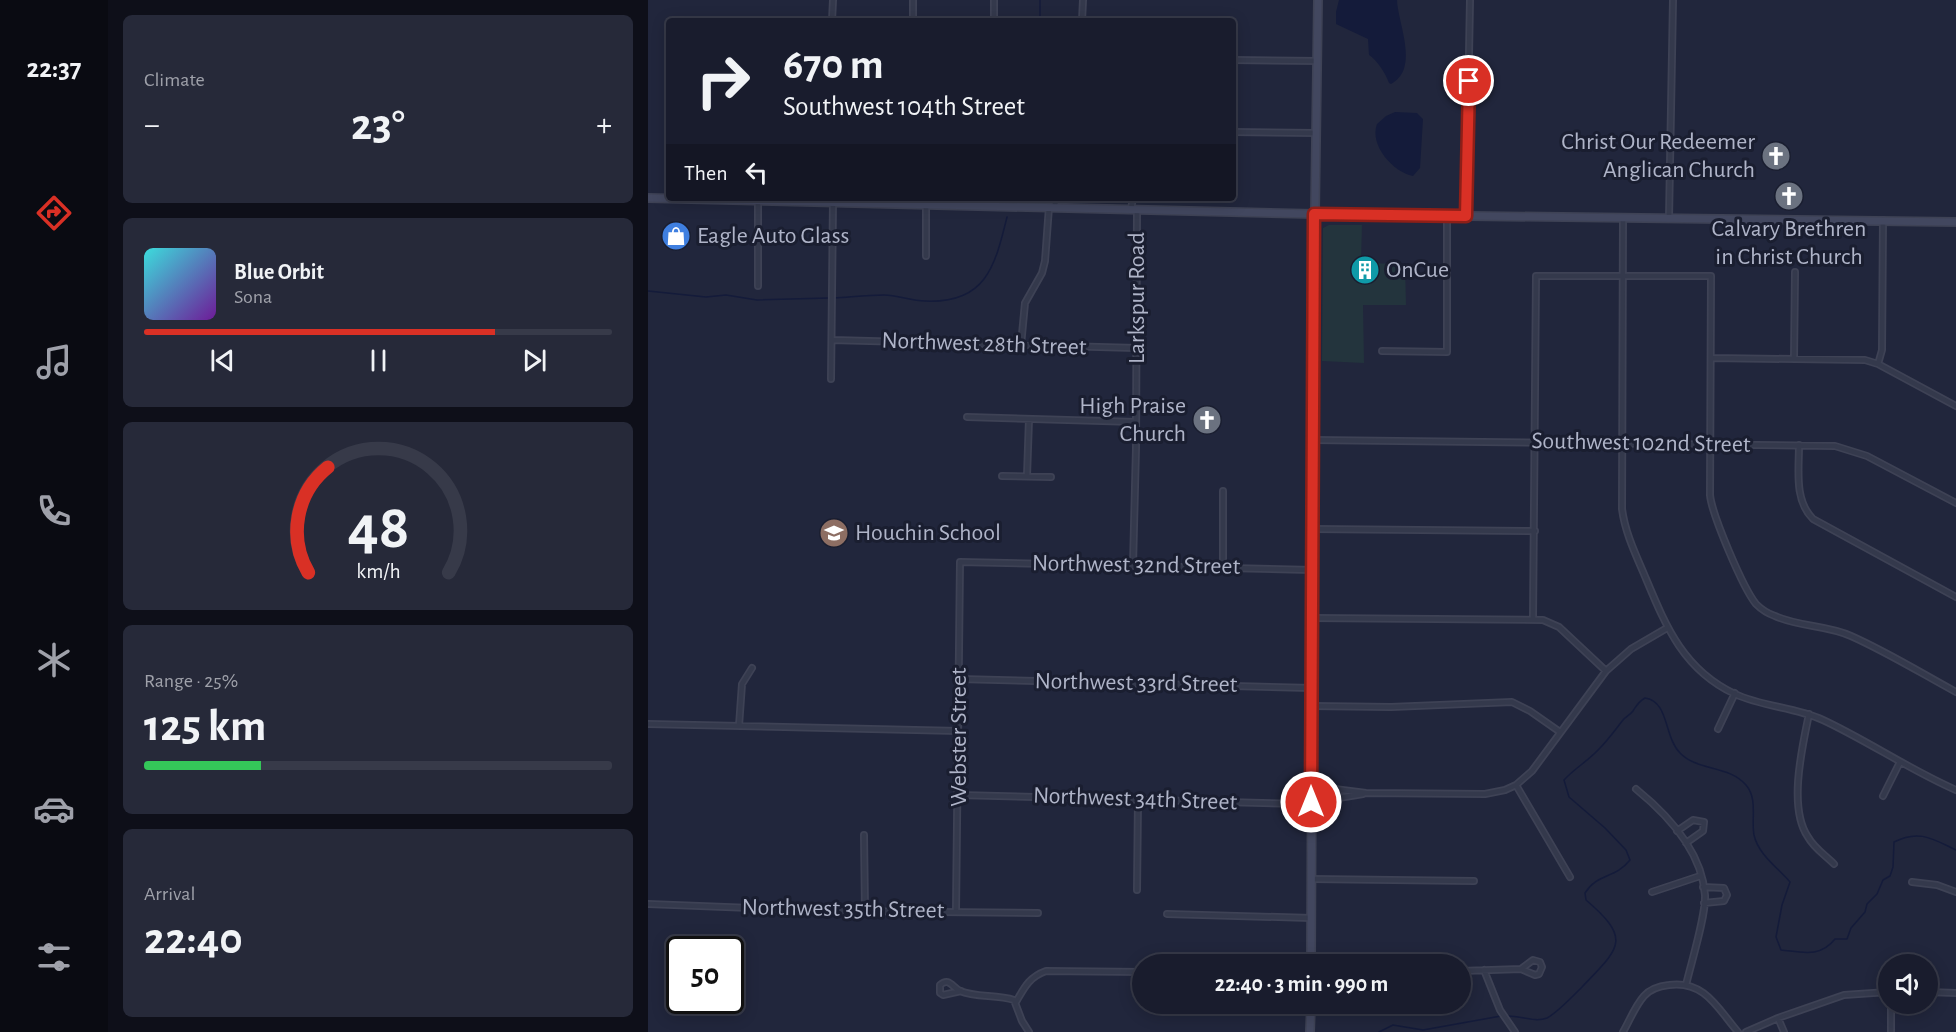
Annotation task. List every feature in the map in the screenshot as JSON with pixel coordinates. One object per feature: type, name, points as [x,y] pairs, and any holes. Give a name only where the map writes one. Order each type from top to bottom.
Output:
[{"type":"main road","points":[[1311,954],[1314,214],[1318,0]]},
{"type":"main road","points":[[648,198],[666,198]]},
{"type":"main road","points":[[902,201],[926,204],[966,201],[1052,207],[1314,214],[1956,222]]},
{"type":"main road","points":[[1311,1014],[1311,1032]]},
{"type":"street","points":[[832,18],[833,0]]},
{"type":"street","points":[[913,0],[913,18]]},
{"type":"street","points":[[994,0],[994,18]]},
{"type":"street","points":[[1082,18],[1083,0]]},
{"type":"street","points":[[1466,216],[1470,0]]},
{"type":"street","points":[[1669,218],[1673,0]]},
{"type":"street","points":[[1236,60],[1317,61]]},
{"type":"street","points":[[1236,132],[1316,133]]},
{"type":"street","points":[[758,201],[758,286]]},
{"type":"street","points":[[830,201],[833,290],[831,379]]},
{"type":"street","points":[[1022,345],[1024,303],[1042,273],[1052,207],[1055,201]]},
{"type":"street","name":"Larkspur Road","points":[[1133,201],[1136,422],[1133,566]]},
{"type":"street","points":[[926,204],[926,256]]},
{"type":"street","points":[[1382,351],[1446,352],[1447,216]]},
{"type":"street","points":[[1623,217],[1621,498],[1625,528],[1667,628],[1695,665],[1713,680],[1735,693],[1809,714],[1840,728],[1956,790]]},
{"type":"street","points":[[1878,364],[1882,350],[1883,220]]},
{"type":"street","points":[[1794,359],[1795,272]]},
{"type":"street","points":[[1533,619],[1536,276],[1712,276],[1710,495],[1712,507],[1742,578],[1756,603],[1779,618],[1833,629],[1852,636],[1956,692]]},
{"type":"street","name":"Northwest 28th Street","points":[[832,340],[1136,348]]},
{"type":"street","points":[[1711,358],[1860,359],[1878,364],[1956,406]]},
{"type":"street","points":[[967,417],[1136,422]]},
{"type":"street","points":[[1027,476],[1029,419]]},
{"type":"street","name":"Southwest 102nd Street","points":[[1313,440],[1835,446],[1861,453],[1956,503]]},
{"type":"street","points":[[1799,445],[1801,501],[1813,519],[1956,597]]},
{"type":"street","points":[[1002,476],[1051,477]]},
{"type":"street","points":[[1222,567],[1223,491]]},
{"type":"street","points":[[1313,529],[1534,531]]},
{"type":"street","name":"Northwest 32nd Street","points":[[960,562],[1312,570]]},
{"type":"street","name":"Webster Street","points":[[956,911],[960,562]]},
{"type":"street","points":[[1312,618],[1533,619],[1554,623],[1606,671]]},
{"type":"street","points":[[1311,786],[1366,793],[1485,795],[1516,785],[1532,771],[1606,671],[1631,649],[1667,628]]},
{"type":"street","points":[[740,726],[742,684],[752,668]]},
{"type":"street","name":"Northwest 33rd Street","points":[[959,679],[1312,688]]},
{"type":"street","points":[[1718,729],[1735,693]]},
{"type":"street","points":[[1312,706],[1391,707],[1512,702],[1530,711],[1560,732]]},
{"type":"street","points":[[1809,714],[1797,794],[1798,813],[1809,839],[1834,864]]},
{"type":"street","points":[[648,724],[959,731]]},
{"type":"street","points":[[1883,796],[1900,762]]},
{"type":"street","points":[[1516,785],[1570,877]]},
{"type":"street","points":[[1636,789],[1655,804],[1686,843],[1704,887],[1704,903],[1686,985]]},
{"type":"street","name":"Northwest 34th Street","points":[[958,795],[1302,804],[1366,793]]},
{"type":"street","points":[[1137,890],[1138,800]]},
{"type":"street","points":[[1677,831],[1693,820],[1704,822],[1703,831],[1686,843]]},
{"type":"street","points":[[864,835],[865,911]]},
{"type":"street","points":[[1652,892],[1700,876]]},
{"type":"street","points":[[1311,879],[1474,881]]},
{"type":"street","points":[[1912,882],[1937,885],[1956,892]]},
{"type":"street","points":[[1704,887],[1724,888],[1727,895],[1724,901],[1704,903]]},
{"type":"street","name":"Northwest 35th Street","points":[[648,904],[865,911],[1038,913]]},
{"type":"street","points":[[1167,914],[1311,918]]},
{"type":"street","points":[[1471,970],[1521,969]]},
{"type":"street","points":[[1484,970],[1500,1010],[1513,1030]]},
{"type":"street","points":[[1016,1002],[1024,986],[1033,977],[1046,971],[1132,972]]},
{"type":"street","points":[[1623,1032],[1638,1004],[1649,991],[1672,985],[1686,985],[1710,996],[1738,1032]]},
{"type":"street","points":[[960,991],[1011,999],[1016,1002],[1022,1021],[1029,1032]]},
{"type":"street","points":[[1938,992],[1956,993]]},
{"type":"street","points":[[1746,1032],[1844,995],[1878,993]]},
{"type":"street","points":[[1891,1014],[1891,1032]]},
{"type":"street","points":[[1778,1018],[1784,1032]]},
{"type":"shaded area","points":[[1329,225],[1362,225],[1361,263],[1405,264],[1406,305],[1363,305],[1364,363],[1322,361],[1323,228]]},
{"type":"water","points":[[1339,0],[1397,0],[1406,57],[1400,77],[1391,84],[1369,55],[1368,39],[1336,24]]},
{"type":"water","points":[[1395,112],[1417,113],[1423,119],[1420,168],[1413,176],[1391,163],[1384,156],[1376,140],[1377,124]]},
{"type":"waterway","points":[[1040,0],[1040,18]]},
{"type":"waterway","points":[[834,298],[884,295],[925,301],[946,300],[962,296],[975,289],[992,266],[1007,217]]},
{"type":"waterway","points":[[648,291],[706,297],[726,295],[757,300],[829,298]]},
{"type":"waterway","points":[[1506,1016],[1537,1020],[1547,1018],[1575,995],[1612,953],[1615,935],[1601,914],[1586,900],[1585,893],[1595,882],[1618,870],[1630,860],[1626,850],[1605,828],[1569,797],[1564,780],[1595,753],[1645,698],[1658,706],[1680,753],[1695,763],[1731,774],[1746,785],[1750,791],[1756,842],[1764,855],[1790,882],[1782,905],[1776,937],[1781,950],[1817,951],[1835,939],[1847,939],[1851,928],[1865,912],[1867,904],[1877,894],[1883,880],[1890,876],[1893,867],[1894,842],[1911,836],[1919,836],[1933,839],[1956,850]]},
{"type":"waterway","points":[[1379,1032],[1393,1025],[1423,1030],[1501,1016]]},
{"type":"place","name":"Christ Our Redeemer Anglican Church","points":[[1776,156]]},
{"type":"place","name":"Calvary Brethren in Christ Church","points":[[1789,196]]},
{"type":"place","name":"Eagle Auto Glass","points":[[676,236]]},
{"type":"place","name":"OnCue","points":[[1365,270]]},
{"type":"place","name":"High Praise Church","points":[[1207,420]]},
{"type":"place","name":"Houchin School","points":[[834,533]]},
{"type":"route","points":[[1311,802],[1314,214],[1466,216],[1469,81]]}]
